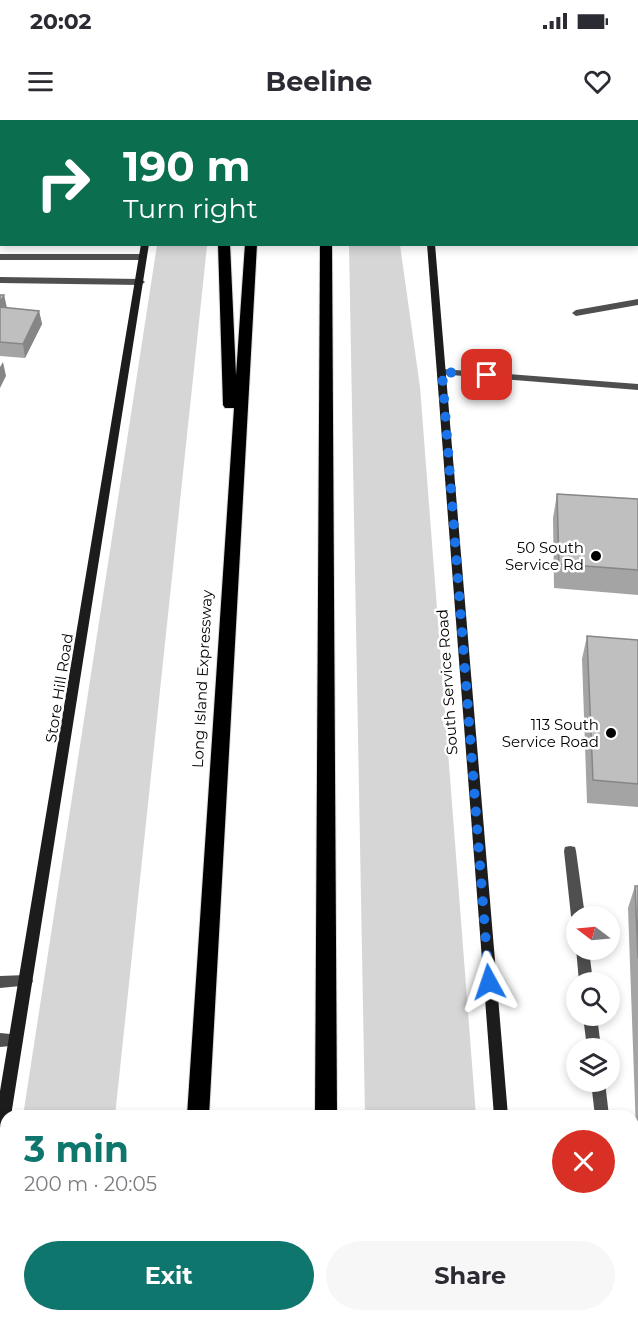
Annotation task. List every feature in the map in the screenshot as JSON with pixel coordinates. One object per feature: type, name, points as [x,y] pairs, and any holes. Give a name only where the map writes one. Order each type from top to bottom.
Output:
[{"type":"highway","points":[[224,246],[233,505]]},
{"type":"highway","name":"Long Island Expressway","points":[[198,1110],[250,246]]},
{"type":"highway","points":[[326,246],[326,1110]]},
{"type":"main road","name":"Store Hill Road","points":[[4,1110],[141,282],[145,246]]},
{"type":"main road","name":"South Service Road","points":[[431,246],[501,1110]]},
{"type":"street","points":[[0,257],[143,257]]},
{"type":"street","points":[[0,280],[141,282]]},
{"type":"street","points":[[576,313],[638,302]]},
{"type":"street","points":[[442,372],[638,387]]},
{"type":"street","points":[[570,851],[577,906]]},
{"type":"street","points":[[0,982],[26,981]]},
{"type":"street","points":[[0,1040],[16,1040]]},
{"type":"street","points":[[599,1092],[601,1110]]},
{"type":"shaded area","points":[[157,246],[207,246],[116,1110],[24,1110]]},
{"type":"shaded area","points":[[349,246],[400,246],[420,387],[476,1110],[365,1110]]},
{"type":"building","points":[[0,307],[39,311],[23,344],[0,342]]},
{"type":"building","name":"50 South Service Rd","points":[[557,494],[638,499],[638,570],[559,564]]},
{"type":"building","name":"113 South Service Road","points":[[587,636],[638,640],[638,784],[593,780]]},
{"type":"building","points":[[635,886],[638,886],[638,958]]},
{"type":"place","name":"50 South Service Rd","points":[[596,556]]},
{"type":"place","name":"113 South Service Road","points":[[611,733]]},
{"type":"route","points":[[487,375],[442,372],[489,982]]}]
